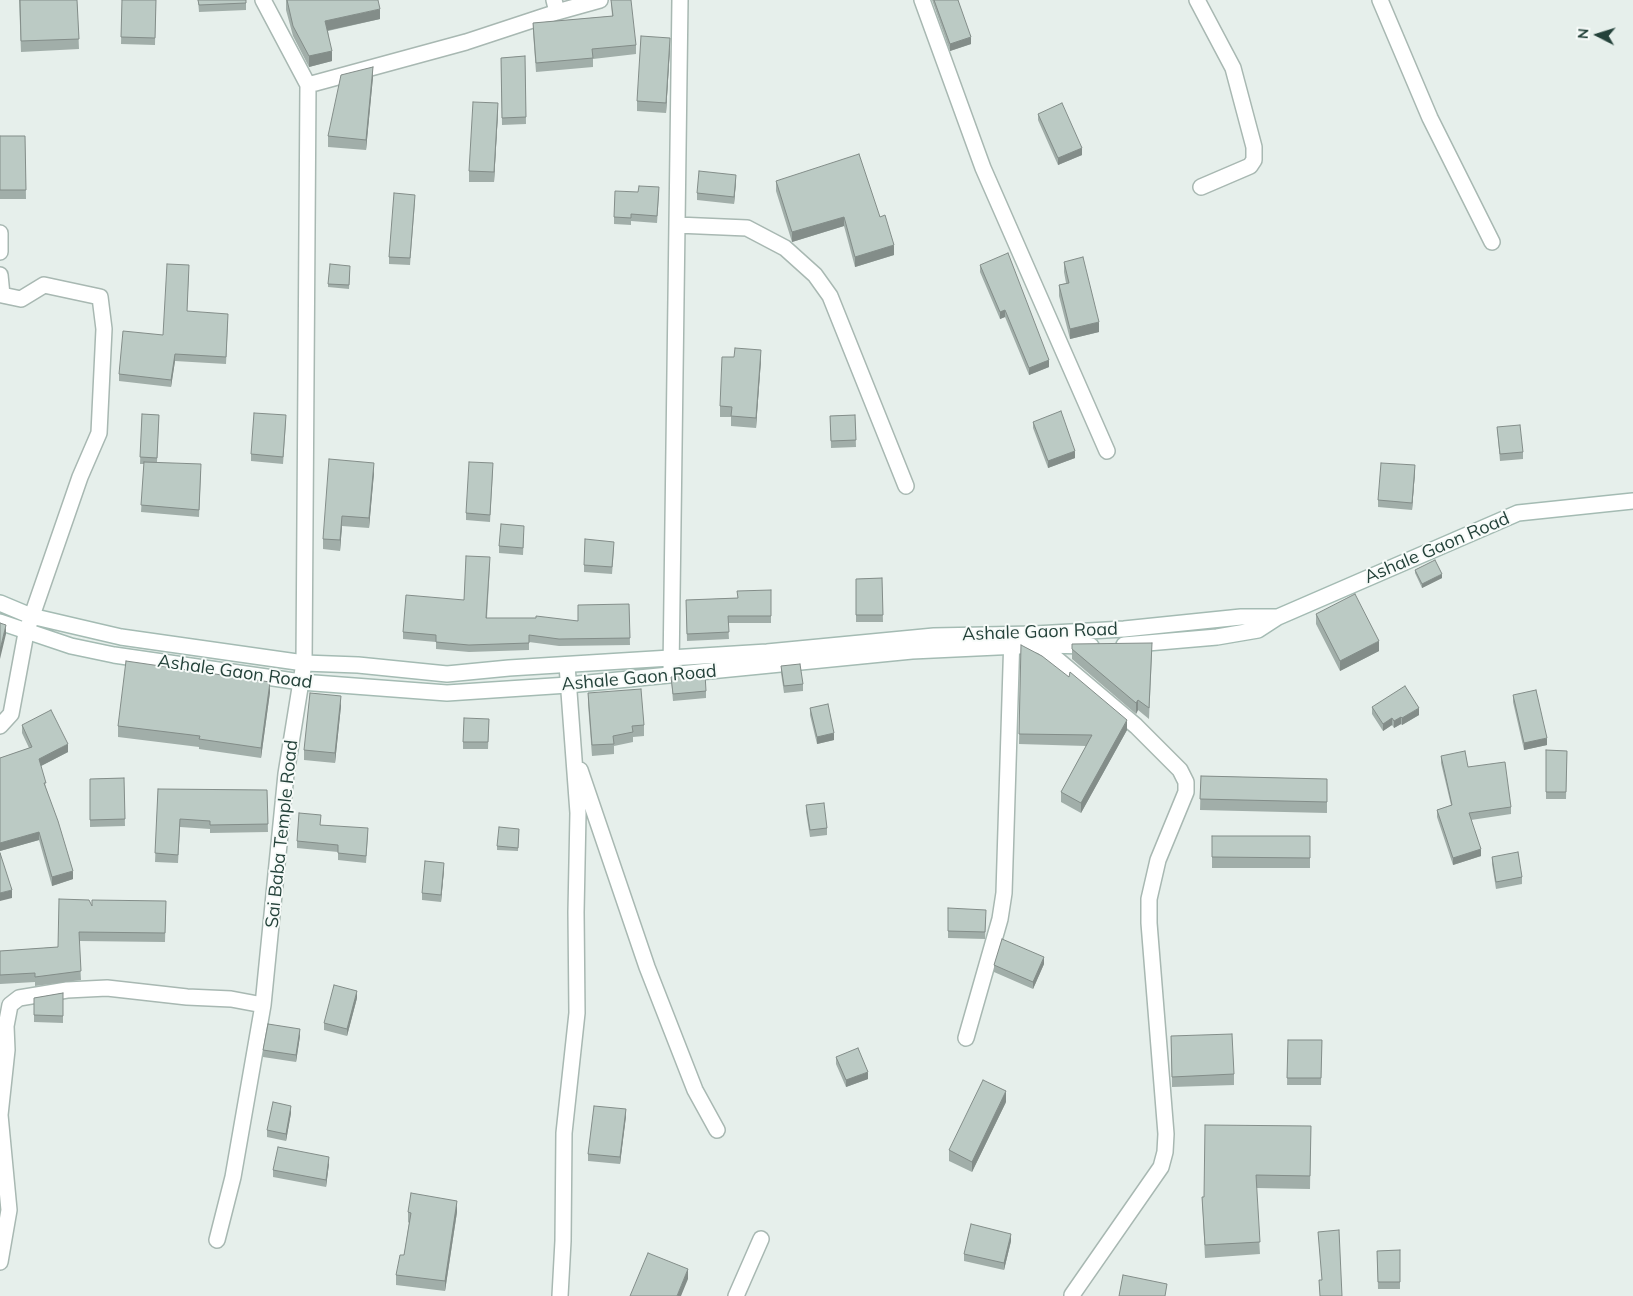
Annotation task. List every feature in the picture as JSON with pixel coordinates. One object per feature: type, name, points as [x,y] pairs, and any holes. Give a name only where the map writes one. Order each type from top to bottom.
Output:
[{"type":"street","points":[[264,0],[308,85],[466,42],[556,6],[600,0]]},
{"type":"street","points":[[671,675],[680,0]]},
{"type":"street","points":[[922,0],[983,168],[1107,452]]},
{"type":"street","points":[[1197,0],[1233,68],[1254,147],[1254,160],[1250,166],[1201,187]]},
{"type":"street","points":[[1380,0],[1430,118],[1492,242]]},
{"type":"street","name":"Sai Baba Temple Road","points":[[217,1240],[233,1176],[263,1005],[286,774],[304,663],[308,85]]},
{"type":"street","points":[[677,225],[747,228],[784,248],[815,275],[830,296],[906,486]]},
{"type":"street","points":[[0,233],[0,252]]},
{"type":"street","points":[[0,275],[2,295],[21,299],[44,285],[100,297],[104,329],[99,433],[80,477],[26,633],[11,714],[0,726]]},
{"type":"street","name":"Ashale Gaon Road","points":[[0,603],[32,616],[121,637],[304,663],[358,665],[447,674],[934,636],[1038,640],[1105,646],[1217,638],[1258,630],[1278,616],[1518,513],[1633,501]]},
{"type":"street","name":"Ashale Gaon Road","points":[[0,622],[26,633],[114,656],[301,682],[447,693],[568,685],[1012,640]]},
{"type":"street","points":[[966,1038],[1000,919],[1004,893],[1012,640]]},
{"type":"street","points":[[1038,640],[1136,726],[1180,770],[1186,782],[1186,792],[1158,860],[1149,899],[1149,923],[1166,1134],[1165,1152],[1161,1167],[1072,1295]]},
{"type":"street","points":[[560,1296],[564,1241],[564,1133],[577,1013],[576,912],[578,813],[567,665]]},
{"type":"street","points":[[447,674],[447,693]]},
{"type":"street","points":[[573,749],[647,967],[695,1090],[717,1130]]},
{"type":"street","points":[[0,1262],[9,1210],[0,1115],[7,1058],[6,1026],[10,1005],[19,998],[67,990],[107,988],[187,997],[231,999],[263,1005]]},
{"type":"street","points":[[736,1296],[761,1239]]},
{"type":"building","points":[[20,0],[77,0],[79,39],[21,41]]},
{"type":"building","points":[[122,0],[156,0],[155,38],[121,37]]},
{"type":"building","points":[[198,0],[246,0],[246,3],[199,5]]},
{"type":"building","points":[[287,0],[378,0],[380,9],[325,21],[332,51],[309,56],[293,26]]},
{"type":"building","points":[[611,0],[631,0],[636,45],[592,49],[593,58],[536,63],[533,23],[613,16]]},
{"type":"building","points":[[934,0],[958,0],[971,37],[950,44]]},
{"type":"building","points":[[641,36],[670,38],[666,103],[637,101]]},
{"type":"building","points":[[525,56],[526,117],[502,118],[501,58]]},
{"type":"building","points":[[373,67],[366,140],[328,136],[341,75]]},
{"type":"building","points":[[473,102],[498,103],[494,172],[469,171]]},
{"type":"building","points":[[1062,103],[1082,148],[1058,158],[1038,114]]},
{"type":"building","points":[[0,136],[25,136],[26,190],[0,190]]},
{"type":"building","points":[[859,154],[880,217],[885,215],[894,245],[855,257],[844,217],[792,232],[776,181]]},
{"type":"building","points":[[699,171],[736,175],[734,197],[697,193]]},
{"type":"building","points":[[639,186],[659,187],[657,216],[631,214],[631,218],[614,217],[615,191],[638,192]]},
{"type":"building","points":[[394,193],[415,195],[410,258],[389,257]]},
{"type":"building","points":[[1008,253],[1049,360],[1029,368],[1005,310],[1000,312],[980,265]]},
{"type":"building","points":[[1083,257],[1099,322],[1070,329],[1059,285],[1069,283],[1064,262]]},
{"type":"building","points":[[167,264],[189,265],[187,311],[228,314],[226,357],[175,354],[171,380],[119,374],[123,331],[163,335]]},
{"type":"building","points":[[330,264],[350,266],[349,285],[328,284]]},
{"type":"building","points":[[735,348],[761,350],[756,418],[731,416],[732,407],[720,406],[722,357],[734,357]]},
{"type":"building","points":[[1061,411],[1075,451],[1048,461],[1033,422]]},
{"type":"building","points":[[254,413],[286,415],[283,457],[251,454]]},
{"type":"building","points":[[142,414],[159,415],[157,458],[140,457]]},
{"type":"building","points":[[855,415],[856,440],[831,441],[830,416]]},
{"type":"building","points":[[1520,425],[1523,452],[1500,454],[1497,427]]},
{"type":"building","points":[[329,459],[374,463],[369,518],[342,516],[340,540],[323,539]]},
{"type":"building","points":[[144,462],[201,464],[199,510],[141,505]]},
{"type":"building","points":[[469,462],[493,463],[490,515],[466,513]]},
{"type":"building","points":[[1381,463],[1415,465],[1412,503],[1378,500]]},
{"type":"building","points":[[501,524],[524,526],[523,548],[499,546]]},
{"type":"building","points":[[585,539],[614,542],[612,567],[584,565]]},
{"type":"building","points":[[466,556],[490,557],[486,618],[536,618],[536,616],[578,621],[578,605],[629,604],[630,638],[559,639],[529,635],[529,643],[469,645],[436,642],[436,635],[403,632],[406,595],[464,600]]},
{"type":"building","points":[[1435,560],[1442,574],[1422,584],[1415,570]]},
{"type":"building","points":[[882,578],[883,615],[856,615],[856,579]]},
{"type":"building","points":[[771,590],[771,616],[728,616],[729,632],[687,634],[686,600],[738,598],[737,591]]},
{"type":"building","points":[[1355,594],[1379,641],[1340,661],[1316,614]]},
{"type":"building","points":[[0,623],[6,625],[0,650]]},
{"type":"building","points":[[1152,643],[1149,708],[1138,700],[1136,703],[1072,649],[1072,644]]},
{"type":"building","points":[[1021,645],[1042,656],[1069,677],[1070,672],[1127,720],[1081,803],[1061,792],[1092,735],[1019,734]]},
{"type":"building","points":[[126,661],[270,682],[261,748],[199,739],[200,736],[118,726]]},
{"type":"building","points":[[800,664],[803,684],[784,686],[781,666]]},
{"type":"building","points":[[705,674],[706,691],[673,694],[671,677]]},
{"type":"building","points":[[1405,686],[1419,708],[1402,718],[1394,721],[1392,718],[1383,724],[1372,707]]},
{"type":"building","points":[[641,689],[644,725],[632,726],[633,732],[613,736],[614,744],[592,745],[588,693]]},
{"type":"building","points":[[1536,690],[1547,738],[1524,743],[1513,695]]},
{"type":"building","points":[[310,693],[341,696],[335,753],[304,750]]},
{"type":"building","points":[[828,704],[834,733],[817,737],[810,708]]},
{"type":"building","points":[[51,710],[68,744],[39,759],[46,783],[44,783],[73,871],[52,877],[39,832],[0,843],[0,758],[32,747],[22,725]]},
{"type":"building","points":[[464,718],[489,719],[488,742],[463,742]]},
{"type":"building","points":[[1546,750],[1567,751],[1566,792],[1546,792]]},
{"type":"building","points":[[1465,751],[1468,767],[1505,762],[1511,807],[1469,813],[1481,849],[1453,858],[1437,810],[1452,805],[1441,756]]},
{"type":"building","points":[[1201,776],[1327,779],[1327,802],[1200,799]]},
{"type":"building","points":[[124,778],[125,819],[90,820],[90,779]]},
{"type":"building","points":[[158,789],[267,790],[268,824],[210,825],[210,821],[180,819],[178,855],[155,853]]},
{"type":"building","points":[[824,803],[827,828],[810,830],[806,805]]},
{"type":"building","points":[[299,813],[321,815],[320,825],[368,828],[366,856],[338,853],[338,845],[297,841]]},
{"type":"building","points":[[499,827],[519,829],[518,848],[497,846]]},
{"type":"building","points":[[1212,836],[1310,836],[1310,858],[1212,857]]},
{"type":"building","points":[[1518,852],[1522,877],[1496,882],[1492,857]]},
{"type":"building","points":[[0,853],[12,890],[0,893]]},
{"type":"building","points":[[425,861],[444,863],[441,895],[422,893]]},
{"type":"building","points":[[59,899],[89,900],[92,906],[92,900],[166,901],[165,933],[79,932],[81,971],[35,977],[35,973],[0,975],[0,951],[58,947]]},
{"type":"building","points":[[948,908],[986,910],[985,932],[948,931]]},
{"type":"building","points":[[1002,939],[1044,957],[1033,982],[994,965]]},
{"type":"building","points":[[334,985],[357,991],[347,1029],[324,1023]]},
{"type":"building","points":[[63,993],[63,1016],[34,1015],[34,998]]},
{"type":"building","points":[[268,1024],[300,1029],[296,1055],[263,1050]]},
{"type":"building","points":[[1232,1034],[1234,1074],[1172,1077],[1171,1036]]},
{"type":"building","points":[[1288,1040],[1322,1040],[1321,1078],[1287,1078]]},
{"type":"building","points":[[858,1048],[868,1072],[846,1080],[836,1057]]},
{"type":"building","points":[[983,1080],[1006,1091],[972,1162],[949,1150]]},
{"type":"building","points":[[273,1102],[291,1106],[286,1134],[267,1130]]},
{"type":"building","points":[[594,1106],[626,1109],[620,1157],[588,1154]]},
{"type":"building","points":[[1205,1125],[1311,1126],[1310,1176],[1256,1175],[1260,1242],[1205,1245],[1202,1197],[1204,1197]]},
{"type":"building","points":[[278,1147],[329,1157],[326,1180],[273,1170]]},
{"type":"building","points":[[411,1193],[457,1201],[445,1281],[396,1275],[400,1255],[404,1255],[411,1213],[408,1212]]},
{"type":"building","points":[[971,1224],[1011,1234],[1004,1263],[964,1254]]},
{"type":"building","points":[[1339,1230],[1342,1296],[1320,1296],[1319,1280],[1322,1280],[1318,1232]]},
{"type":"building","points":[[1400,1250],[1400,1282],[1378,1282],[1377,1251]]},
{"type":"building","points":[[648,1253],[688,1269],[677,1296],[630,1296]]},
{"type":"building","points":[[1123,1275],[1167,1284],[1165,1296],[1119,1296]]}]
